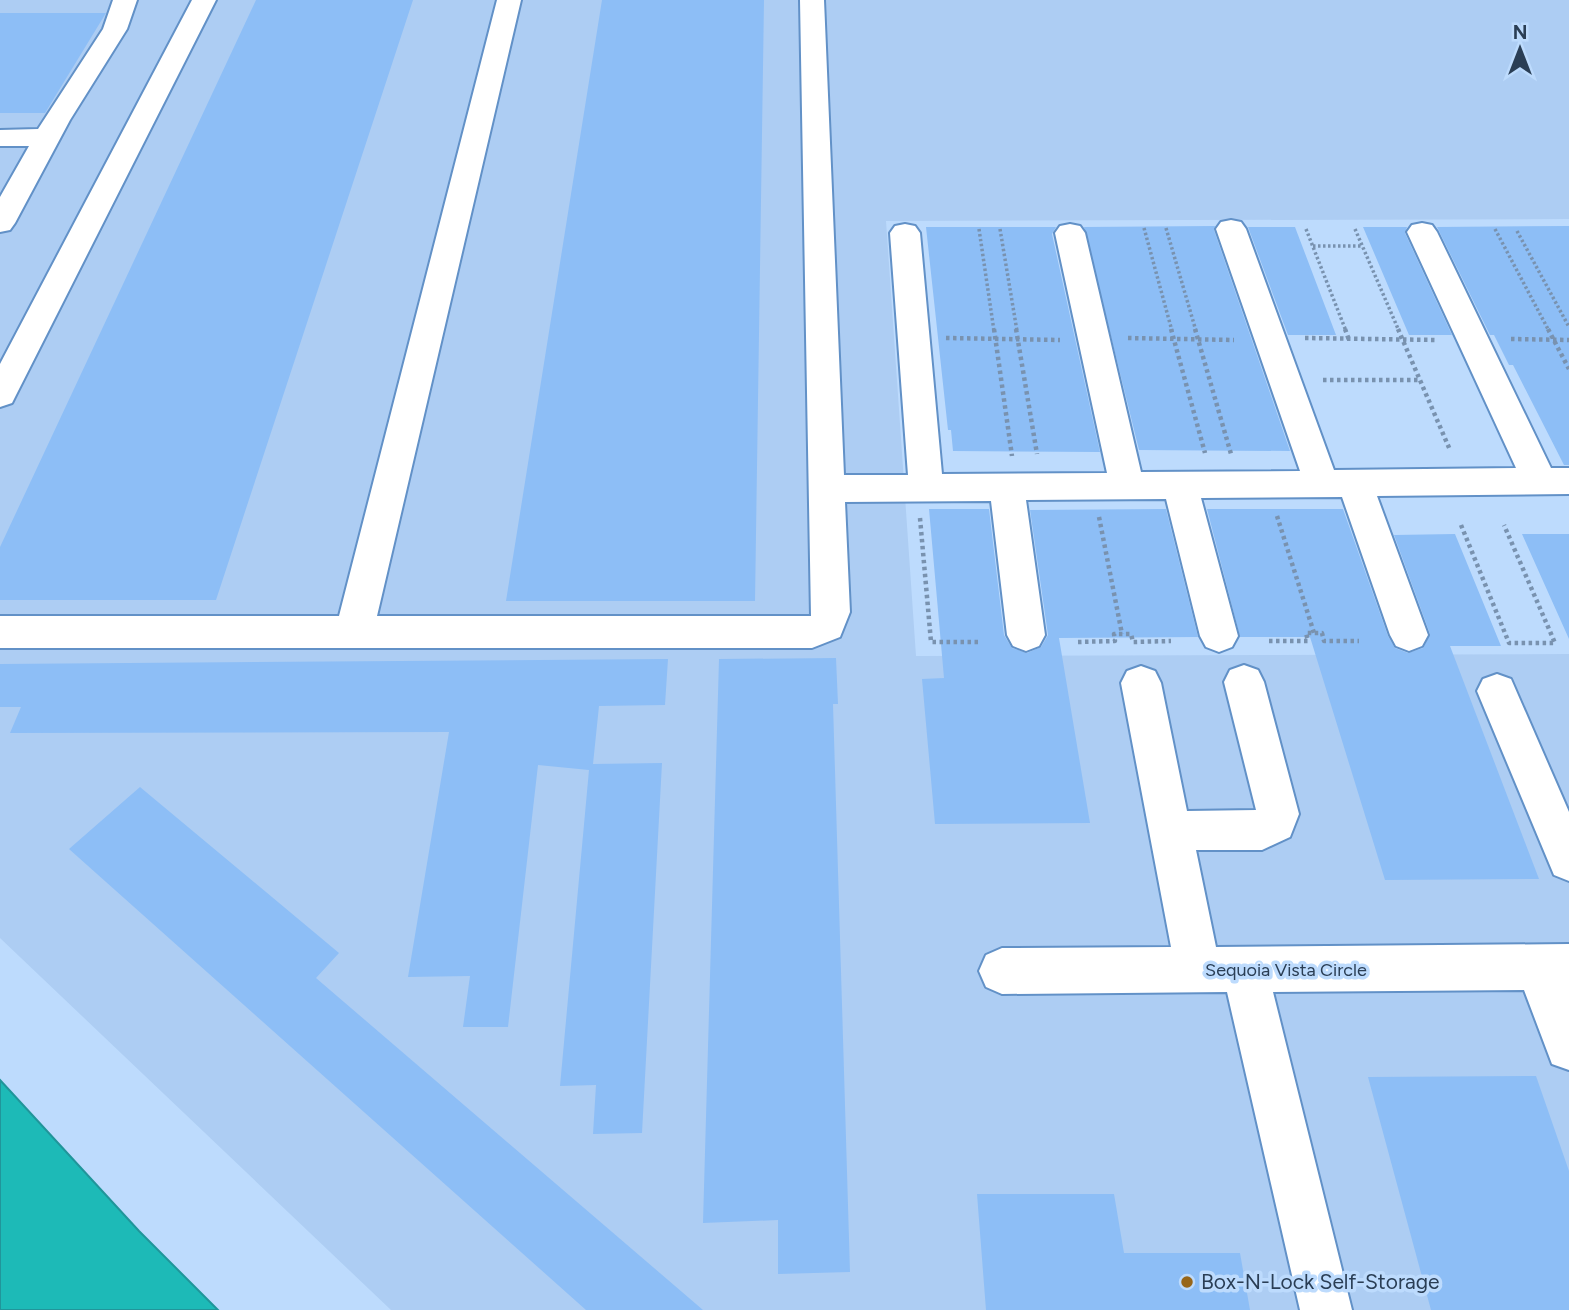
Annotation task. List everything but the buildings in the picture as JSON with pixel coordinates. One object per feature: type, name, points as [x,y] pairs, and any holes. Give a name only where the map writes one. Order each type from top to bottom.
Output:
[{"type":"street","points":[[0,223],[47,137],[115,29],[125,0]]},
{"type":"street","points":[[0,395],[204,0]]},
{"type":"street","points":[[354,632],[509,0]]},
{"type":"street","points":[[0,632],[812,632],[827,626],[831,612],[812,0]]},
{"type":"street","points":[[0,138],[47,137]]},
{"type":"street","points":[[1231,229],[1338,484],[1409,635]]},
{"type":"street","points":[[827,489],[923,500],[1010,475],[1127,486],[1555,481],[1422,232]]},
{"type":"street","points":[[905,233],[923,500]]},
{"type":"street","points":[[1070,233],[1127,486]]},
{"type":"street","points":[[1010,475],[1026,635]]},
{"type":"street","points":[[1180,485],[1219,636]]},
{"type":"street","points":[[1171,831],[1262,830],[1275,823],[1278,814],[1244,682]]},
{"type":"street","points":[[1141,683],[1198,970]]},
{"type":"street","points":[[1497,691],[1569,861]]},
{"type":"street","points":[[1554,967],[1569,1046]]},
{"type":"street","name":"Sequoia Vista Circle","points":[[1002,971],[1554,967]]},
{"type":"street","points":[[1245,970],[1326,1310]]},
{"type":"path","points":[[1144,228],[1207,462]]},
{"type":"path","points":[[1166,228],[1233,462]]},
{"type":"path","points":[[979,229],[1010,475]]},
{"type":"path","points":[[1000,229],[1038,462]]},
{"type":"path","points":[[1306,229],[1349,340]]},
{"type":"path","points":[[1355,229],[1455,460]]},
{"type":"path","points":[[1495,229],[1569,369]]},
{"type":"path","points":[[1517,231],[1569,327]]},
{"type":"path","points":[[1313,246],[1363,246]]},
{"type":"path","points":[[1322,380],[1420,380]]},
{"type":"path","points":[[923,500],[931,642],[979,642]]},
{"type":"path","points":[[1098,512],[1122,634]]},
{"type":"path","points":[[1276,512],[1314,633]]},
{"type":"path","points":[[1461,525],[1509,643],[1555,643],[1504,525]]},
{"type":"path","points":[[1269,641],[1308,641],[1306,633],[1322,633],[1324,641],[1359,641]]},
{"type":"path","points":[[1078,642],[1115,641],[1114,634],[1131,634],[1133,642],[1171,641]]},
{"type":"shaded area","points":[[0,0],[1569,0],[1569,219],[886,221],[916,656],[1569,654],[1569,1310],[391,1310],[0,938]]},
{"type":"shaded area","points":[[0,1080],[139,1231],[218,1310],[0,1310]]},
{"type":"place","name":"Box-N-Lock Self-Storage","points":[[1187,1282]]}]
